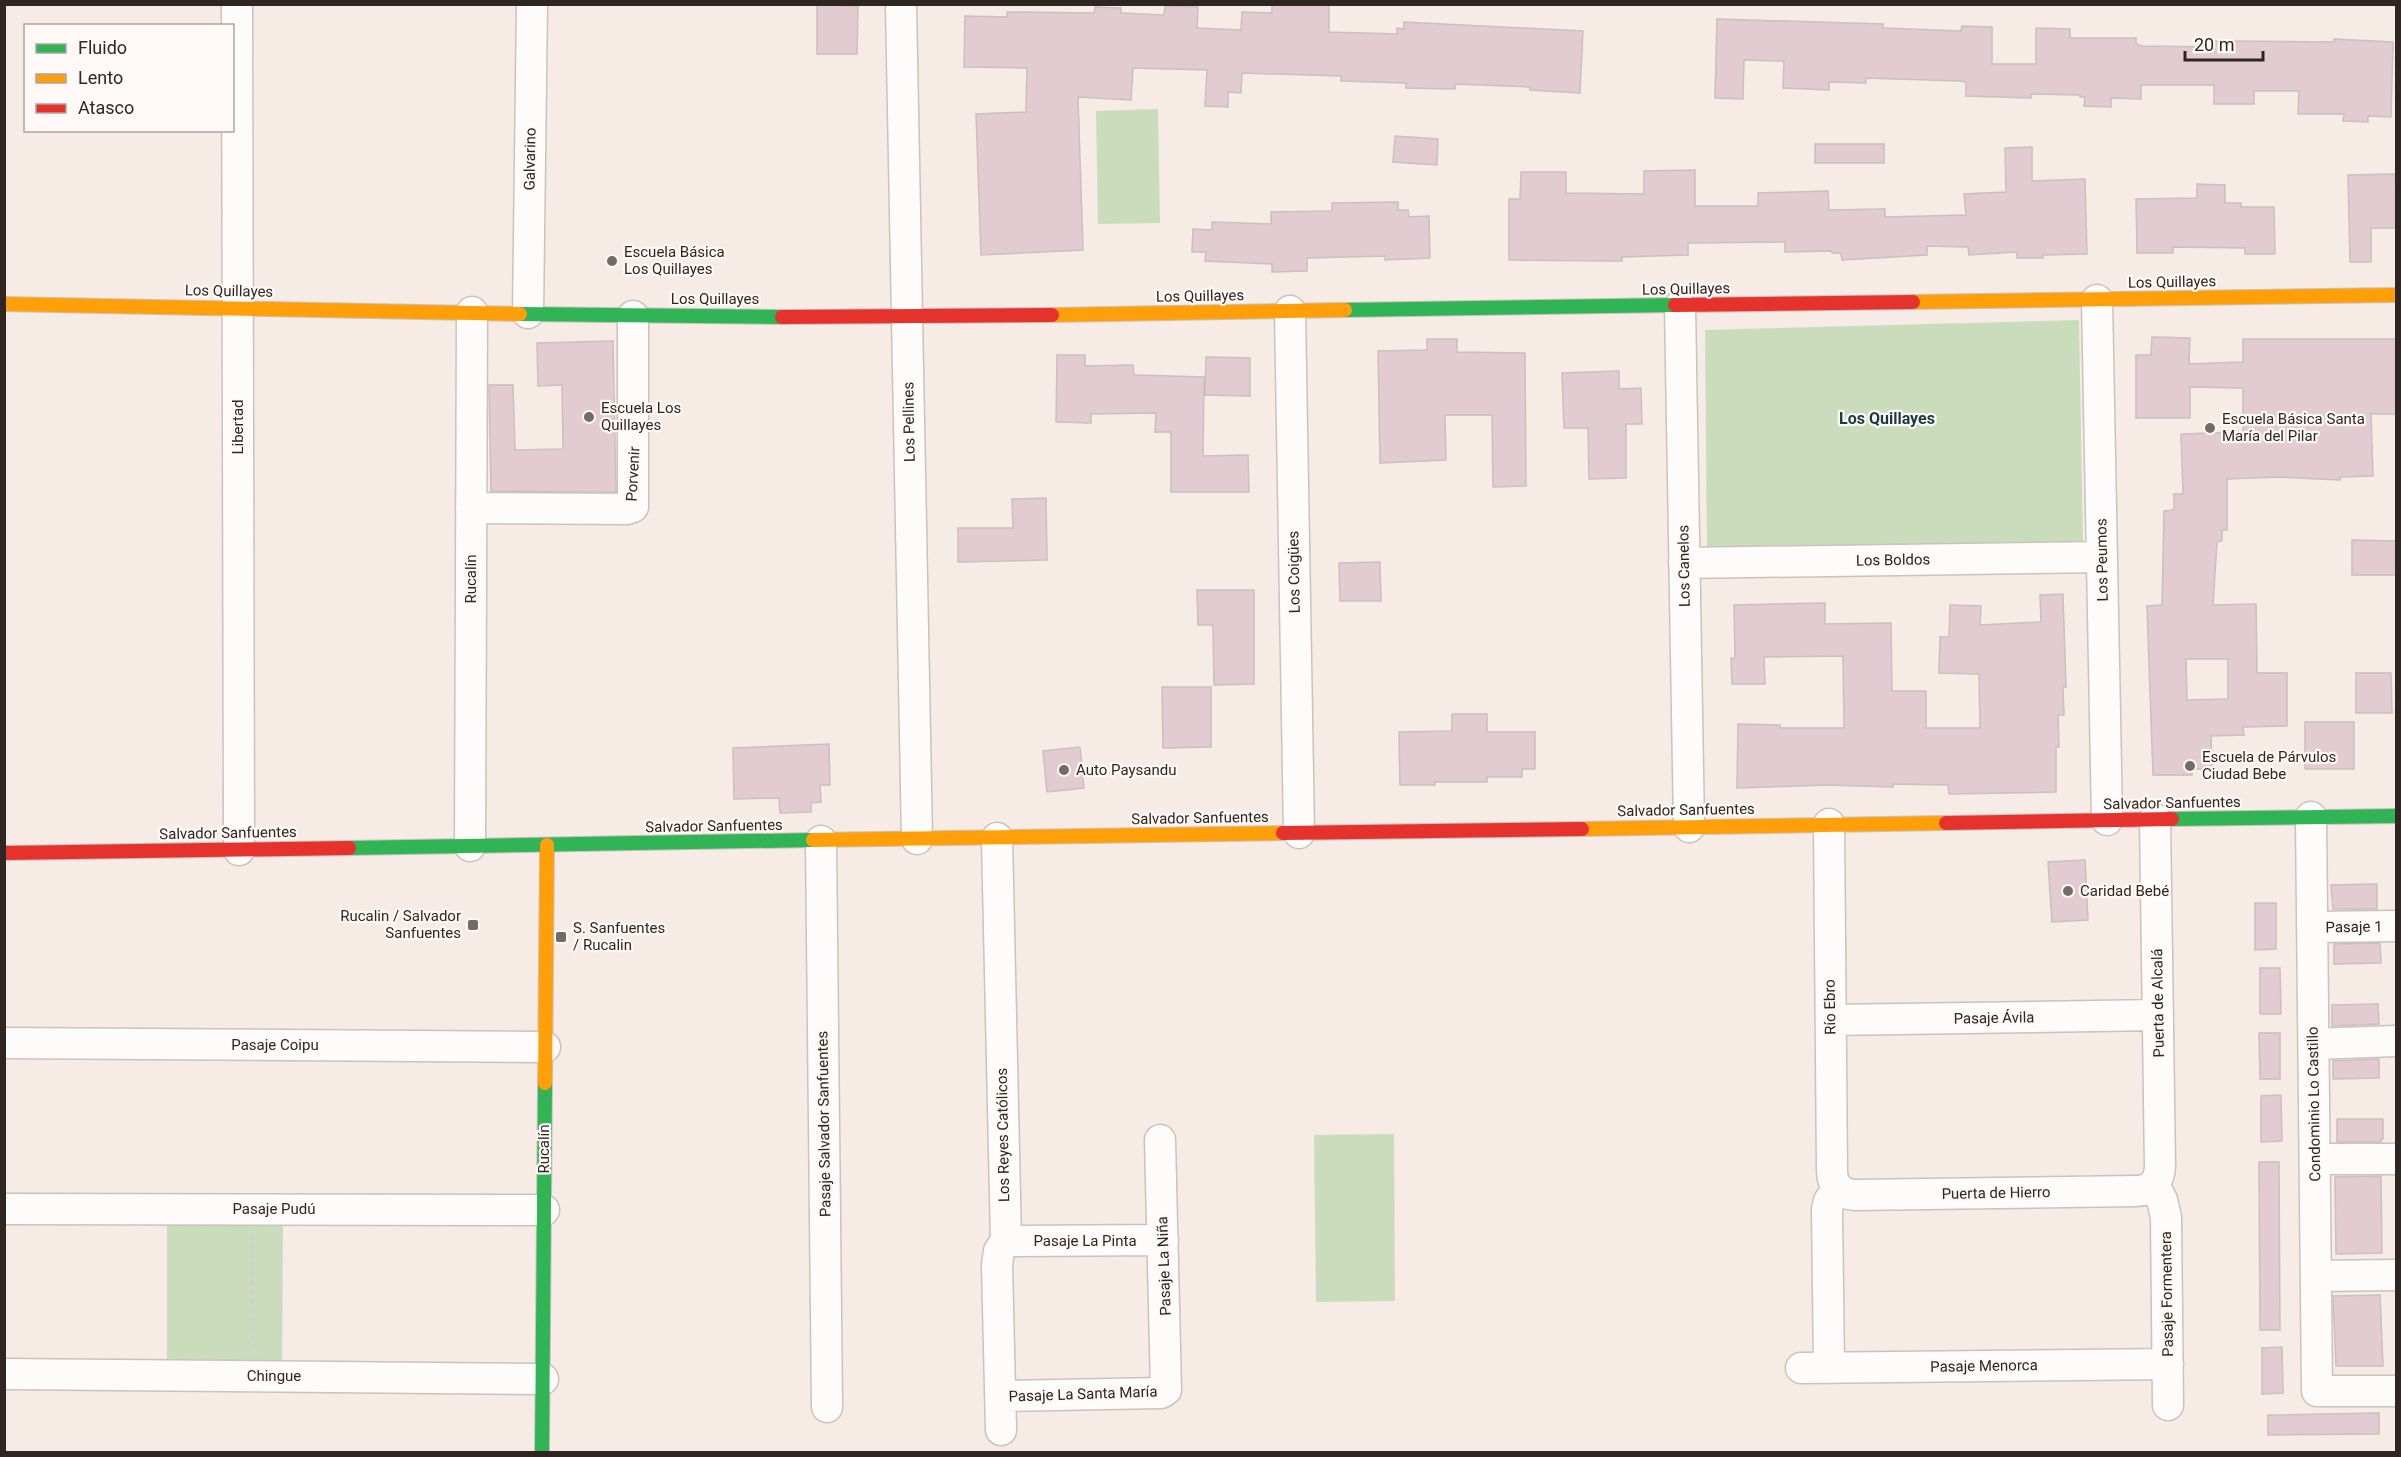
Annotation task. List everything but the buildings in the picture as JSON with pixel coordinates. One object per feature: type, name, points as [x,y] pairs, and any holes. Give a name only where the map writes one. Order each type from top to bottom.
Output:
[{"type":"street","name":"Libertad","points":[[237,4],[239,850]]},
{"type":"street","name":"Galvarino","points":[[528,314],[532,4]]},
{"type":"street","name":"Los Pellines","points":[[901,4],[917,839]]},
{"type":"street","name":"Los Quillayes","points":[[4,304],[528,314],[907,316],[2397,295]]},
{"type":"street","name":"Los Peumos","points":[[2097,300],[2107,820]]},
{"type":"street","name":"Los Canelos","points":[[1680,306],[1689,827]]},
{"type":"street","name":"Los Coigües","points":[[1290,311],[1299,833]]},
{"type":"street","name":"Rucalín","points":[[470,846],[472,312]]},
{"type":"street","name":"Porvenir","points":[[471,508],[627,509],[633,507],[633,315]]},
{"type":"street","name":"Los Boldos","points":[[1684,563],[2102,557]]},
{"type":"street","name":"Salvador Sanfuentes","points":[[4,853],[2397,816]]},
{"type":"street","name":"Condominio Lo Castillo","points":[[2311,817],[2317,1391],[2397,1391]]},
{"type":"street","name":"Puerta de Alcalá","points":[[2154,1185],[2160,1167],[2155,819]]},
{"type":"street","name":"Río Ebro","points":[[1829,824],[1832,1178],[1838,1189]]},
{"type":"street","name":"Los Reyes Católicos","points":[[996,838],[1006,1242],[999,1251],[997,1265],[1001,1430]]},
{"type":"street","name":"Pasaje Salvador Sanfuentes","points":[[821,841],[827,1407]]},
{"type":"street","name":"Rucalín","points":[[542,1452],[547,845]]},
{"type":"street","name":"Pasaje 1","points":[[2312,927],[2397,926]]},
{"type":"street","name":"Pasaje Ávila","points":[[1831,1020],[2158,1016]]},
{"type":"street","points":[[2314,1044],[2397,1041]]},
{"type":"street","name":"Pasaje Coipu","points":[[4,1043],[545,1047]]},
{"type":"street","name":"Pasaje La Niña","points":[[1160,1140],[1166,1390]]},
{"type":"street","points":[[2315,1159],[2397,1159]]},
{"type":"street","name":"Puerta de Hierro","points":[[1838,1189],[1843,1193],[1855,1195],[2142,1191],[2154,1185]]},
{"type":"street","name":"Pasaje Formentera","points":[[2154,1185],[2162,1200],[2166,1218],[2168,1405]]},
{"type":"street","name":"Pasaje Menorca","points":[[1838,1189],[1829,1201],[1827,1209],[1815,1368],[2168,1364]]},
{"type":"street","name":"Pasaje Pudú","points":[[4,1209],[544,1210]]},
{"type":"street","name":"Pasaje La Pinta","points":[[1006,1242],[1163,1240]]},
{"type":"street","points":[[2316,1276],[2397,1275]]},
{"type":"street","name":"Chingue","points":[[4,1374],[543,1379]]},
{"type":"street","name":"Pasaje La Santa María","points":[[1000,1396],[1161,1393],[1166,1390]]},
{"type":"path","points":[[252,1209],[253,1376]]},
{"type":"green space","points":[[1158,109],[1160,223],[1098,224],[1096,111]]},
{"type":"green space","points":[[2079,320],[2083,543],[1707,549],[1705,330]]},
{"type":"green space","points":[[1394,1134],[1395,1301],[1316,1302],[1314,1135]]},
{"type":"green space","points":[[167,1224],[283,1225],[282,1369],[167,1368]]},
{"type":"traffic: fast","points":[[1345,310],[1675,305]]},
{"type":"traffic: fast","points":[[520,314],[782,317]]},
{"type":"traffic: fast","points":[[2172,819],[2396,816]]},
{"type":"traffic: fast","points":[[349,848],[813,840]]},
{"type":"traffic: fast","points":[[542,1452],[545,1083]]},
{"type":"traffic: slow","points":[[1913,302],[2396,295]]},
{"type":"traffic: slow","points":[[4,304],[520,314]]},
{"type":"traffic: slow","points":[[1052,315],[1345,310]]},
{"type":"traffic: slow","points":[[1582,829],[1946,823]]},
{"type":"traffic: slow","points":[[813,840],[1283,833]]},
{"type":"traffic: slow","points":[[545,1083],[547,845]]},
{"type":"traffic: jam","points":[[1675,305],[1913,302]]},
{"type":"traffic: jam","points":[[782,317],[1052,315]]},
{"type":"traffic: jam","points":[[1946,823],[2172,819]]},
{"type":"traffic: jam","points":[[1283,833],[1582,829]]},
{"type":"traffic: jam","points":[[4,853],[349,848]]},
{"type":"place","name":"Escuela Básica Los Quillayes","points":[[612,261]]},
{"type":"place","name":"Escuela Los Quillayes","points":[[589,417]]},
{"type":"place","name":"Escuela Básica Santa María del Pilar","points":[[2210,428]]},
{"type":"place","name":"Escuela de Párvulos Ciudad Bebe","points":[[2190,766]]},
{"type":"place","name":"Auto Paysandu","points":[[1064,770]]},
{"type":"place","name":"Caridad Bebé","points":[[2068,891]]},
{"type":"place","name":"Rucalin / Salvador Sanfuentes","points":[[473,925]]},
{"type":"place","name":"S. Sanfuentes / Rucalin","points":[[561,937]]},
{"type":"district","name":"Los Quillayes","points":[[1887,418]]}]
